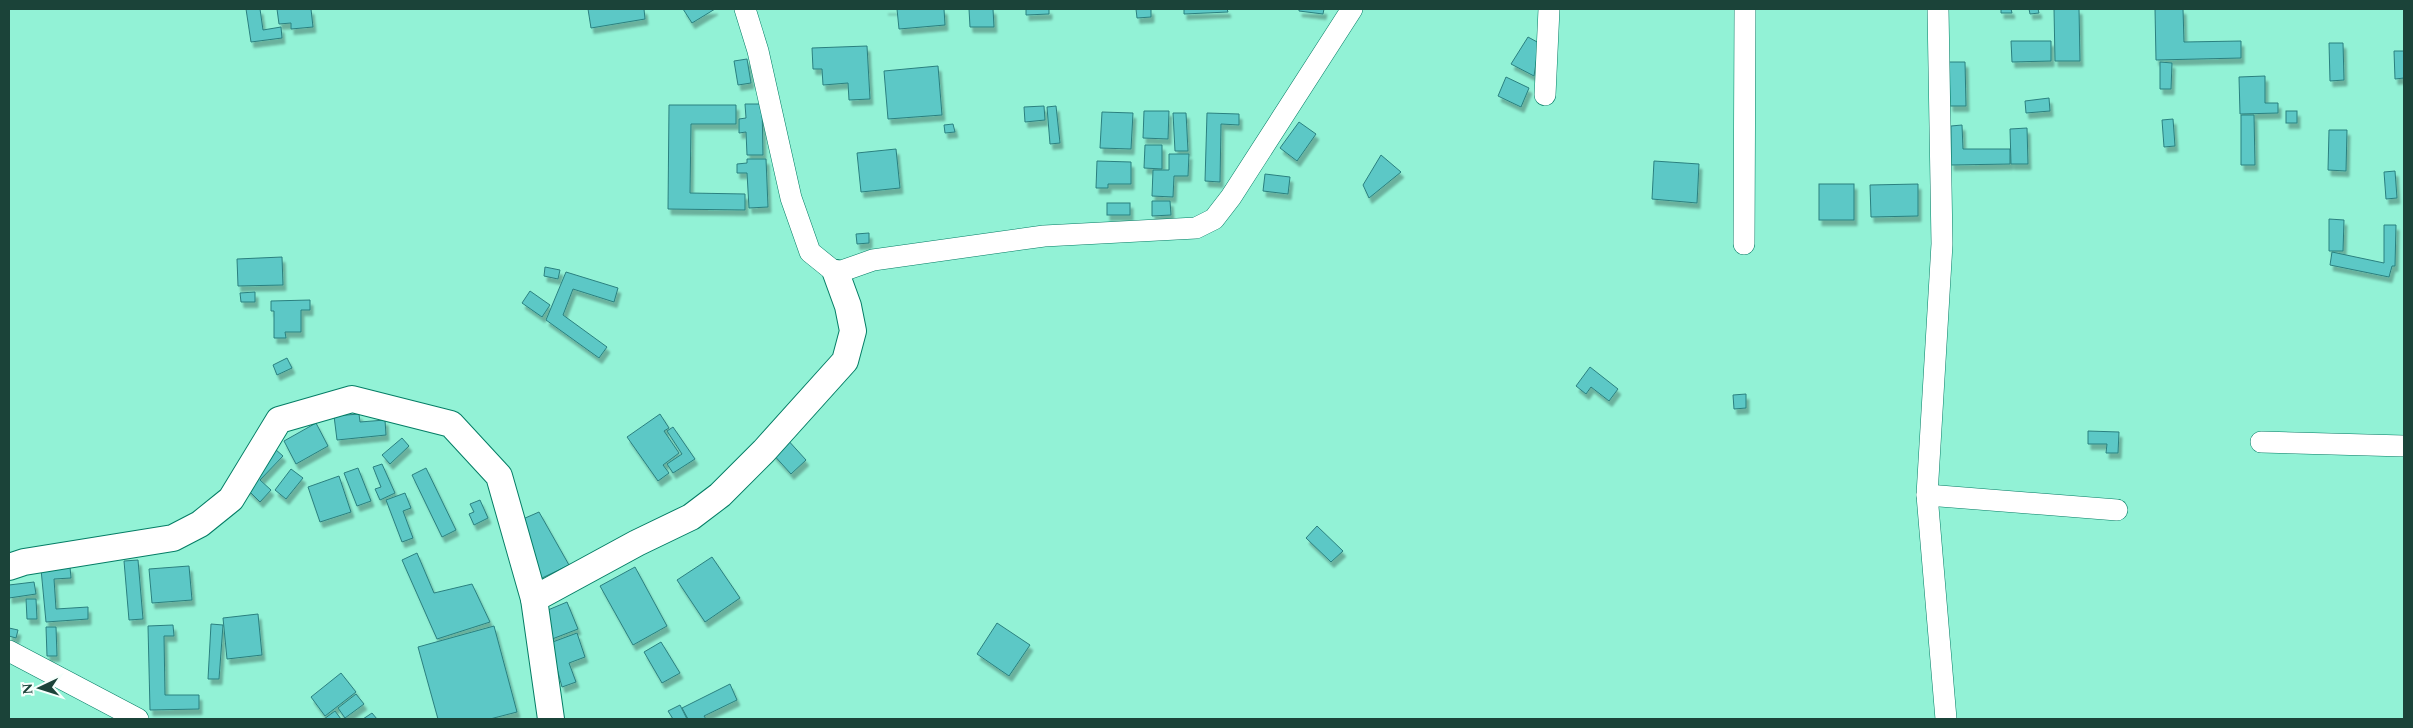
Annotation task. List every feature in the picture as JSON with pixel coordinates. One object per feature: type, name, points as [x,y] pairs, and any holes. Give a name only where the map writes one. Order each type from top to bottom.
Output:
[{"type":"street","points":[[534,598],[637,543],[691,517],[720,495],[764,451],[845,361],[853,331],[848,306],[836,273],[810,252],[794,207],[758,51],[745,9]]},
{"type":"street","points":[[836,273],[873,260],[1044,236],[1196,228],[1205,224],[1214,219],[1231,198],[1352,9]]},
{"type":"street","points":[[1545,95],[1549,9]]},
{"type":"street","points":[[1744,244],[1745,9]]},
{"type":"street","points":[[1938,9],[1942,244],[1927,494],[1946,719]]},
{"type":"street","points":[[9,567],[24,562],[173,538],[200,524],[231,499],[279,420],[352,399],[451,424],[499,476],[534,598],[551,719]]},
{"type":"street","points":[[2261,442],[2404,446]]},
{"type":"street","points":[[1927,494],[2117,510]]},
{"type":"street","points":[[9,651],[138,719]]},
{"type":"building","points":[[246,9],[260,9],[263,30],[281,27],[282,38],[251,42]]},
{"type":"building","points":[[277,9],[311,9],[313,27],[291,29],[291,23],[279,24]]},
{"type":"building","points":[[588,9],[644,9],[645,19],[591,28]]},
{"type":"building","points":[[683,9],[715,9],[692,23]]},
{"type":"building","points":[[897,9],[944,9],[945,25],[899,29]]},
{"type":"building","points":[[969,9],[993,9],[994,27],[970,27]]},
{"type":"building","points":[[1026,9],[1049,9],[1049,14],[1026,15]]},
{"type":"building","points":[[1136,9],[1151,9],[1151,17],[1137,18]]},
{"type":"building","points":[[1184,9],[1227,9],[1228,12],[1184,14]]},
{"type":"building","points":[[1299,9],[1324,9],[1323,14],[1299,11]]},
{"type":"building","points":[[2001,9],[2011,9],[2012,13],[2001,13]]},
{"type":"building","points":[[2029,9],[2038,9],[2039,13],[2030,14]]},
{"type":"building","points":[[2054,9],[2079,9],[2080,61],[2055,61]]},
{"type":"building","points":[[2155,9],[2183,9],[2184,42],[2241,41],[2241,58],[2156,60]]},
{"type":"building","points":[[1528,37],[1539,43],[1534,76],[1511,64]]},
{"type":"building","points":[[2011,41],[2051,41],[2051,61],[2012,62]]},
{"type":"building","points":[[2329,43],[2343,43],[2344,80],[2330,81]]},
{"type":"building","points":[[867,46],[870,99],[849,100],[848,83],[823,85],[822,69],[813,69],[812,48]]},
{"type":"building","points":[[2394,51],[2404,51],[2404,78],[2395,79]]},
{"type":"building","points":[[747,59],[751,83],[738,85],[734,61]]},
{"type":"building","points":[[1949,62],[1965,62],[1966,106],[1950,106]]},
{"type":"building","points":[[2160,62],[2172,63],[2171,89],[2160,89]]},
{"type":"building","points":[[938,66],[942,115],[888,119],[884,71]]},
{"type":"building","points":[[2265,76],[2265,103],[2278,103],[2278,113],[2240,114],[2239,77]]},
{"type":"building","points":[[1506,77],[1529,88],[1521,107],[1498,96]]},
{"type":"building","points":[[2049,98],[2050,111],[2026,113],[2025,101]]},
{"type":"building","points":[[745,104],[762,104],[763,155],[747,155],[746,132],[739,133],[739,119],[746,118]]},
{"type":"building","points":[[669,105],[736,105],[736,124],[691,124],[690,193],[745,194],[745,210],[668,209]]},
{"type":"building","points":[[1044,106],[1045,120],[1025,122],[1024,107]]},
{"type":"building","points":[[1056,106],[1060,143],[1050,144],[1047,107]]},
{"type":"building","points":[[1144,111],[1169,111],[1168,139],[1143,138]]},
{"type":"building","points":[[2286,111],[2297,111],[2297,123],[2286,123]]},
{"type":"building","points":[[1102,112],[1133,113],[1131,149],[1100,148]]},
{"type":"building","points":[[1173,113],[1186,113],[1188,151],[1175,151]]},
{"type":"building","points":[[1207,113],[1239,114],[1239,125],[1221,124],[1220,182],[1205,181]]},
{"type":"building","points":[[2241,115],[2254,115],[2255,165],[2241,165]]},
{"type":"building","points":[[2173,119],[2175,146],[2164,147],[2162,120]]},
{"type":"building","points":[[1299,122],[1316,134],[1297,161],[1280,148]]},
{"type":"building","points":[[953,124],[955,132],[945,133],[944,125]]},
{"type":"building","points":[[1962,125],[1963,149],[2010,149],[2010,164],[1951,165],[1951,126]]},
{"type":"building","points":[[2027,128],[2028,164],[2011,164],[2010,129]]},
{"type":"building","points":[[2329,130],[2347,130],[2346,171],[2328,170]]},
{"type":"building","points":[[1145,145],[1162,145],[1162,169],[1144,168]]},
{"type":"building","points":[[896,149],[900,188],[861,192],[857,153]]},
{"type":"building","points":[[1169,154],[1189,154],[1188,176],[1174,176],[1173,197],[1152,196],[1153,170],[1169,170]]},
{"type":"building","points":[[1381,155],[1401,172],[1369,198],[1363,185]]},
{"type":"building","points":[[747,159],[766,159],[768,207],[749,208],[747,173],[737,173],[737,164],[747,163]]},
{"type":"building","points":[[1097,161],[1131,162],[1131,184],[1108,184],[1108,188],[1096,188]]},
{"type":"building","points":[[1654,161],[1699,164],[1697,203],[1652,199]]},
{"type":"building","points":[[2395,171],[2397,198],[2386,199],[2384,172]]},
{"type":"building","points":[[1265,174],[1290,177],[1288,194],[1263,191]]},
{"type":"building","points":[[1819,184],[1854,184],[1854,220],[1819,220]]},
{"type":"building","points":[[1918,184],[1918,216],[1871,217],[1870,185]]},
{"type":"building","points":[[1152,201],[1170,201],[1171,215],[1152,216]]},
{"type":"building","points":[[1107,203],[1130,203],[1130,215],[1107,215]]},
{"type":"building","points":[[2329,219],[2344,220],[2343,251],[2329,251]]},
{"type":"building","points":[[2384,225],[2396,225],[2395,266],[2392,266],[2389,277],[2330,265],[2332,252],[2384,263]]},
{"type":"building","points":[[869,233],[869,243],[857,244],[856,234]]},
{"type":"building","points":[[282,257],[283,285],[238,286],[237,259]]},
{"type":"building","points":[[545,267],[560,270],[558,279],[544,276]]},
{"type":"building","points":[[566,272],[618,288],[614,302],[573,289],[563,315],[607,347],[599,358],[546,320]]},
{"type":"building","points":[[530,291],[550,305],[542,317],[522,303]]},
{"type":"building","points":[[255,292],[255,302],[241,302],[240,293]]},
{"type":"building","points":[[310,300],[310,310],[301,310],[301,332],[285,332],[286,338],[274,338],[274,311],[271,311],[271,301]]},
{"type":"building","points":[[287,358],[292,368],[277,375],[273,365]]},
{"type":"building","points":[[1590,367],[1618,389],[1609,401],[1591,387],[1586,394],[1576,386]]},
{"type":"building","points":[[1746,394],[1746,408],[1734,409],[1733,395]]},
{"type":"building","points":[[359,414],[360,422],[385,420],[386,435],[337,440],[334,416]]},
{"type":"building","points":[[660,414],[669,428],[664,431],[679,453],[663,465],[669,473],[658,481],[627,437]]},
{"type":"building","points":[[316,423],[328,446],[296,464],[284,441]]},
{"type":"building","points":[[673,427],[695,459],[673,473],[667,464],[682,454],[667,431]]},
{"type":"building","points":[[2088,431],[2119,432],[2118,453],[2106,453],[2107,444],[2088,444]]},
{"type":"building","points":[[402,438],[409,446],[390,464],[382,455]]},
{"type":"building","points":[[786,438],[806,460],[791,474],[771,452]]},
{"type":"building","points":[[275,449],[283,456],[260,480],[271,490],[260,502],[242,484]]},
{"type":"building","points":[[382,464],[395,493],[380,500],[375,489],[381,487],[373,467]]},
{"type":"building","points":[[358,468],[371,501],[357,506],[344,473]]},
{"type":"building","points":[[426,468],[456,530],[442,537],[412,475]]},
{"type":"building","points":[[291,469],[303,478],[286,499],[275,490]]},
{"type":"building","points":[[339,476],[351,512],[320,522],[308,487]]},
{"type":"building","points":[[405,493],[411,508],[403,511],[413,538],[402,542],[386,500]]},
{"type":"building","points":[[480,500],[488,518],[474,525],[469,514],[474,512],[470,504]]},
{"type":"building","points":[[539,512],[569,565],[540,579],[516,522]]},
{"type":"building","points":[[1317,526],[1343,551],[1331,562],[1306,538]]},
{"type":"building","points":[[417,553],[434,593],[472,584],[490,622],[437,639],[402,560]]},
{"type":"building","points":[[712,557],[740,598],[705,622],[677,580]]},
{"type":"building","points":[[138,560],[143,619],[129,620],[124,561]]},
{"type":"building","points":[[189,566],[192,600],[152,603],[149,569]]},
{"type":"building","points":[[70,567],[71,578],[54,579],[56,609],[88,607],[88,619],[46,622],[41,569]]},
{"type":"building","points":[[635,567],[667,626],[633,645],[600,586]]},
{"type":"building","points":[[34,582],[36,594],[9,598],[9,585]]},
{"type":"building","points":[[26,599],[36,599],[37,619],[27,619]]},
{"type":"building","points":[[567,602],[578,629],[547,641],[536,615]]},
{"type":"building","points":[[258,614],[262,655],[227,659],[223,618]]},
{"type":"building","points":[[997,623],[1030,645],[1009,676],[977,654]]},
{"type":"building","points":[[211,624],[223,625],[219,679],[208,679]]},
{"type":"building","points":[[173,625],[174,636],[164,636],[165,695],[199,695],[199,709],[150,710],[148,626]]},
{"type":"building","points":[[494,626],[517,712],[490,719],[438,719],[418,647]]},
{"type":"building","points":[[46,627],[56,627],[57,656],[47,656]]},
{"type":"building","points":[[9,628],[18,630],[16,638],[9,636]]},
{"type":"building","points":[[577,633],[585,657],[569,663],[576,682],[562,687],[550,643]]},
{"type":"building","points":[[661,642],[680,673],[662,683],[644,652]]},
{"type":"building","points":[[341,673],[356,692],[325,716],[311,697]]},
{"type":"building","points":[[730,684],[737,700],[704,716],[706,719],[688,719],[682,708]]},
{"type":"building","points":[[356,694],[364,704],[345,718],[338,708]]},
{"type":"building","points":[[680,705],[687,719],[673,719],[668,711]]},
{"type":"building","points":[[335,711],[341,719],[324,719]]},
{"type":"building","points":[[372,713],[377,719],[363,719]]}]
